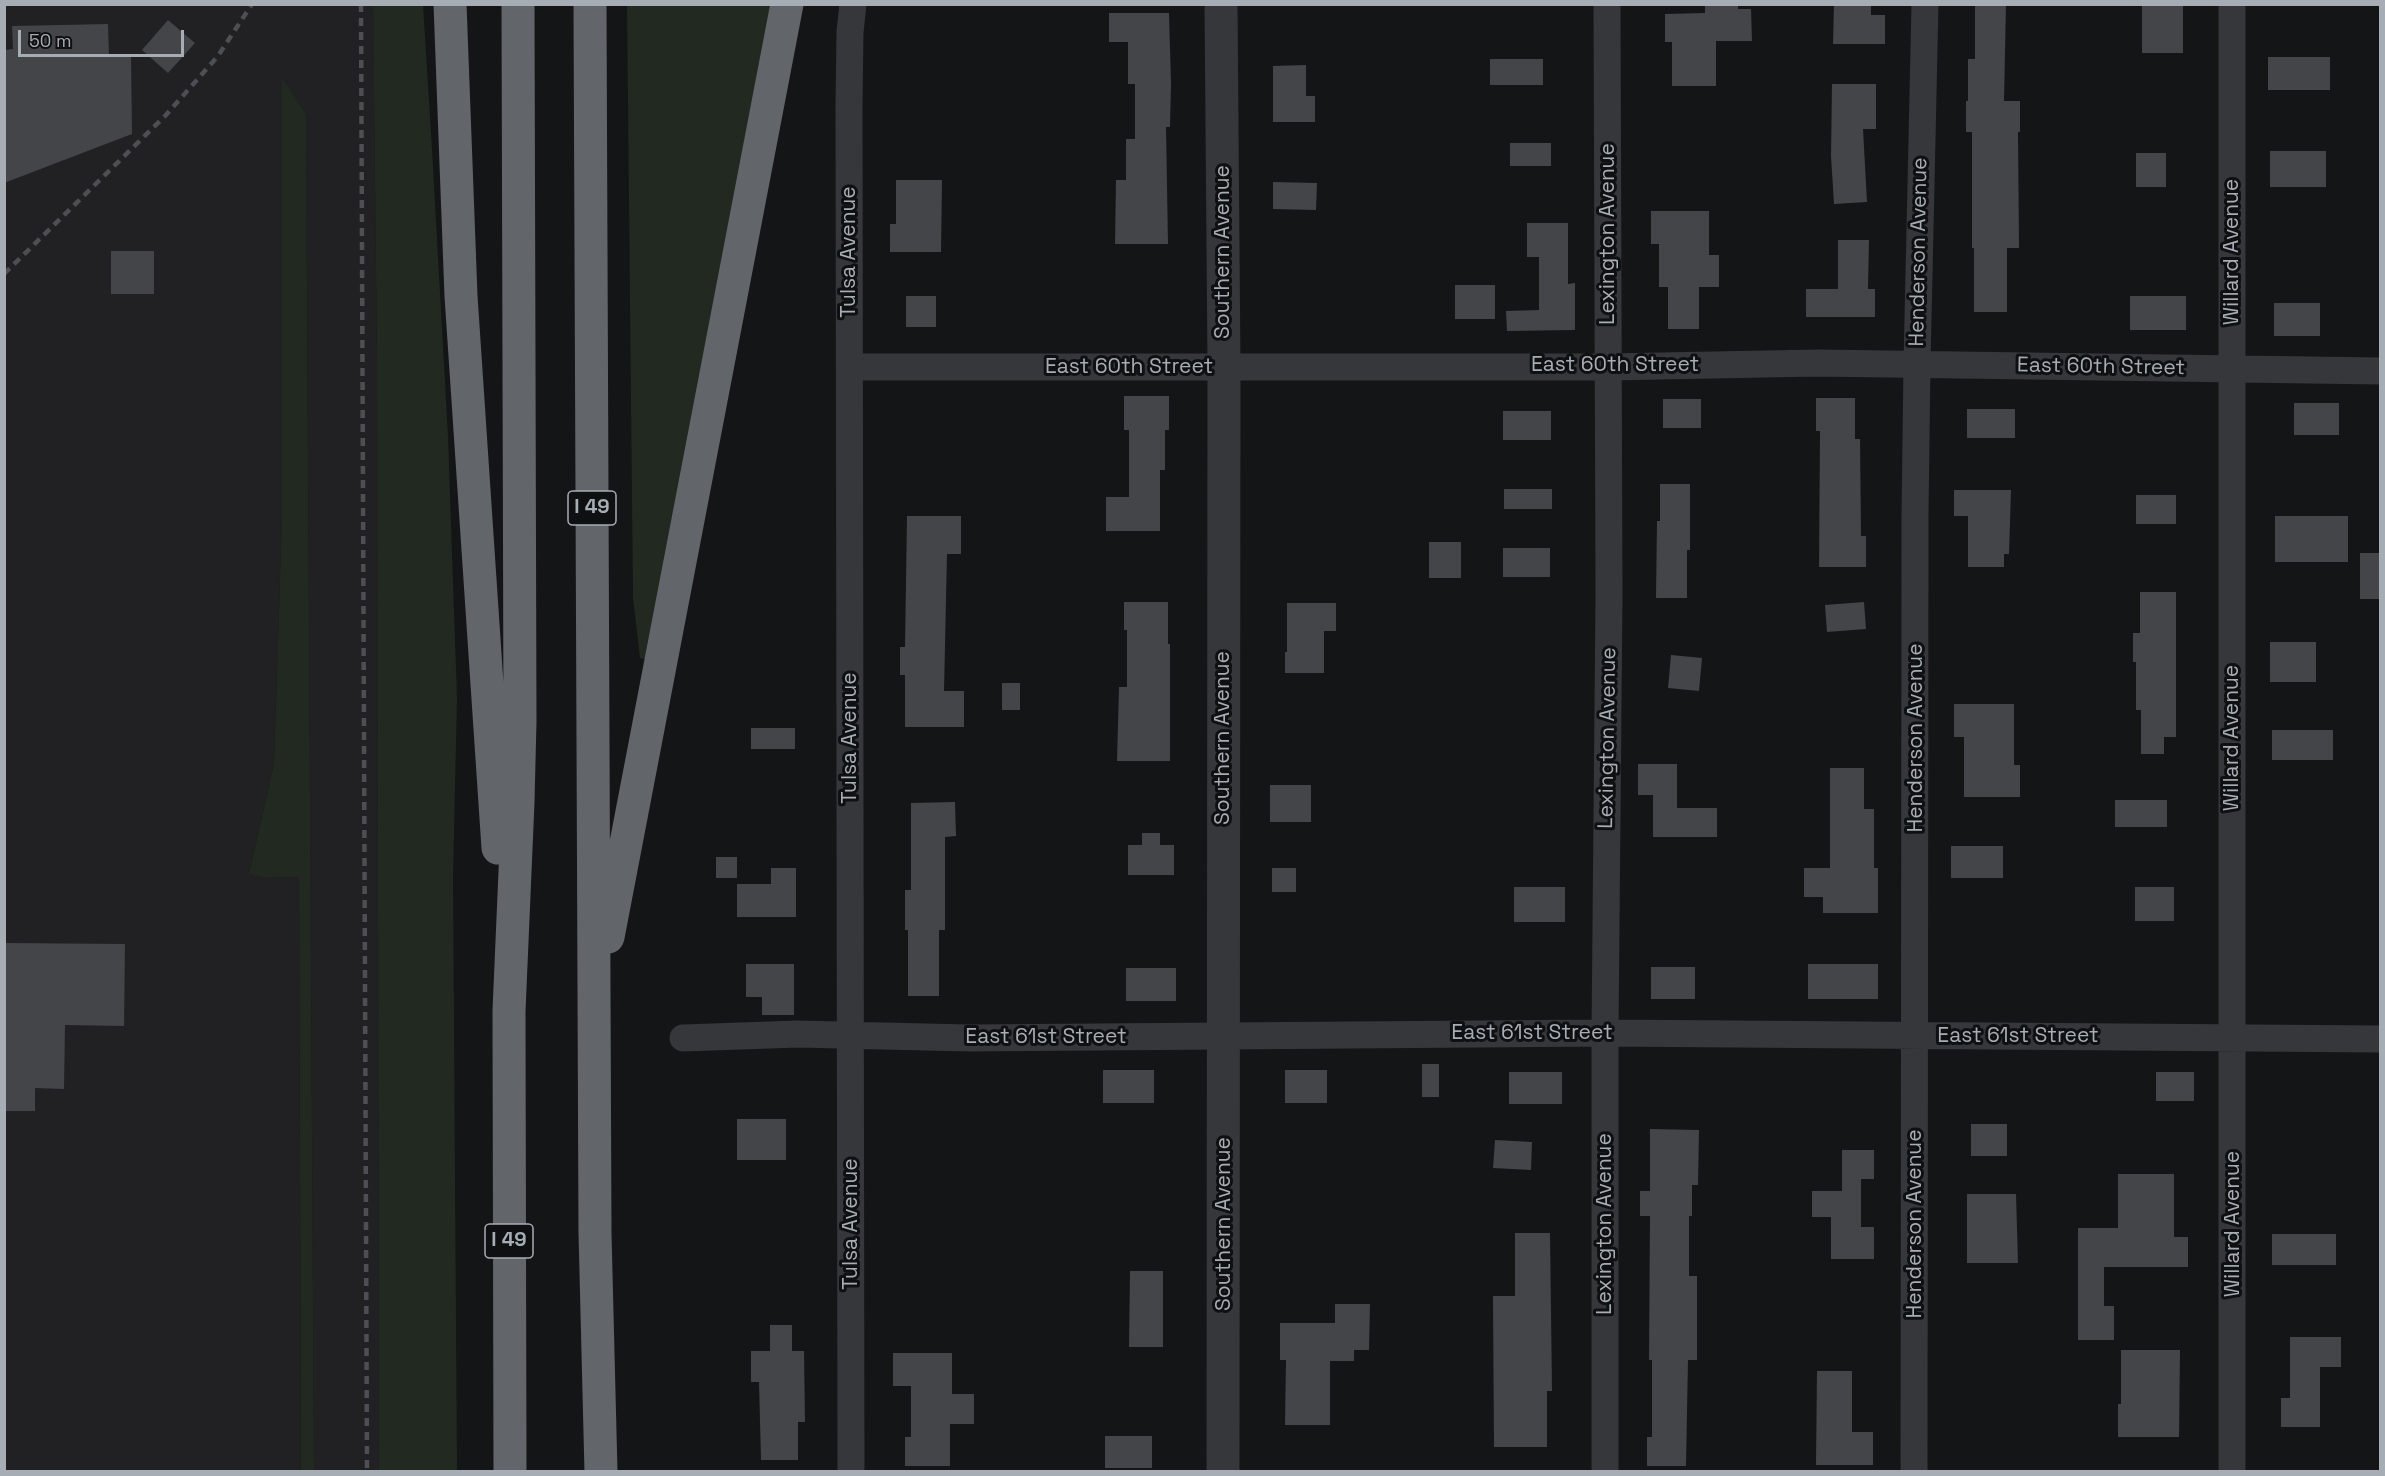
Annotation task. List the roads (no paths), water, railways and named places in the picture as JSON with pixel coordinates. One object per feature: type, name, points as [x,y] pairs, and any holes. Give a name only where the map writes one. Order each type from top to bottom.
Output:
[{"type":"highway","points":[[450,4],[461,296],[509,1011]]},
{"type":"highway","name":"I 49","points":[[510,1472],[509,1011],[519,721],[518,4]]},
{"type":"highway","name":"I 49","points":[[590,4],[595,1233],[601,1472]]},
{"type":"highway","points":[[594,1012],[787,4]]},
{"type":"highway","points":[[759,143],[810,4]]},
{"type":"street","name":"Tulsa Avenue","points":[[851,1472],[849,105],[850,32],[853,4]]},
{"type":"street","name":"Southern Avenue","points":[[1221,4],[1224,367],[1222,485],[1223,1472]]},
{"type":"street","name":"Lexington Avenue","points":[[1605,1472],[1605,1033],[1609,607],[1607,4]]},
{"type":"street","name":"Henderson Avenue","points":[[1914,1472],[1917,364],[1925,4]]},
{"type":"street","name":"Willard Avenue","points":[[2232,4],[2232,1472]]},
{"type":"street","name":"East 60th Street","points":[[850,367],[1608,367],[1818,363],[2380,371]]},
{"type":"street","name":"East 61st Street","points":[[683,1038],[798,1034],[958,1038],[1605,1033],[2380,1039]]},
{"type":"railway","points":[[4,274],[165,116],[218,56],[252,4]]},
{"type":"railway","points":[[361,4],[367,1472]]}]
